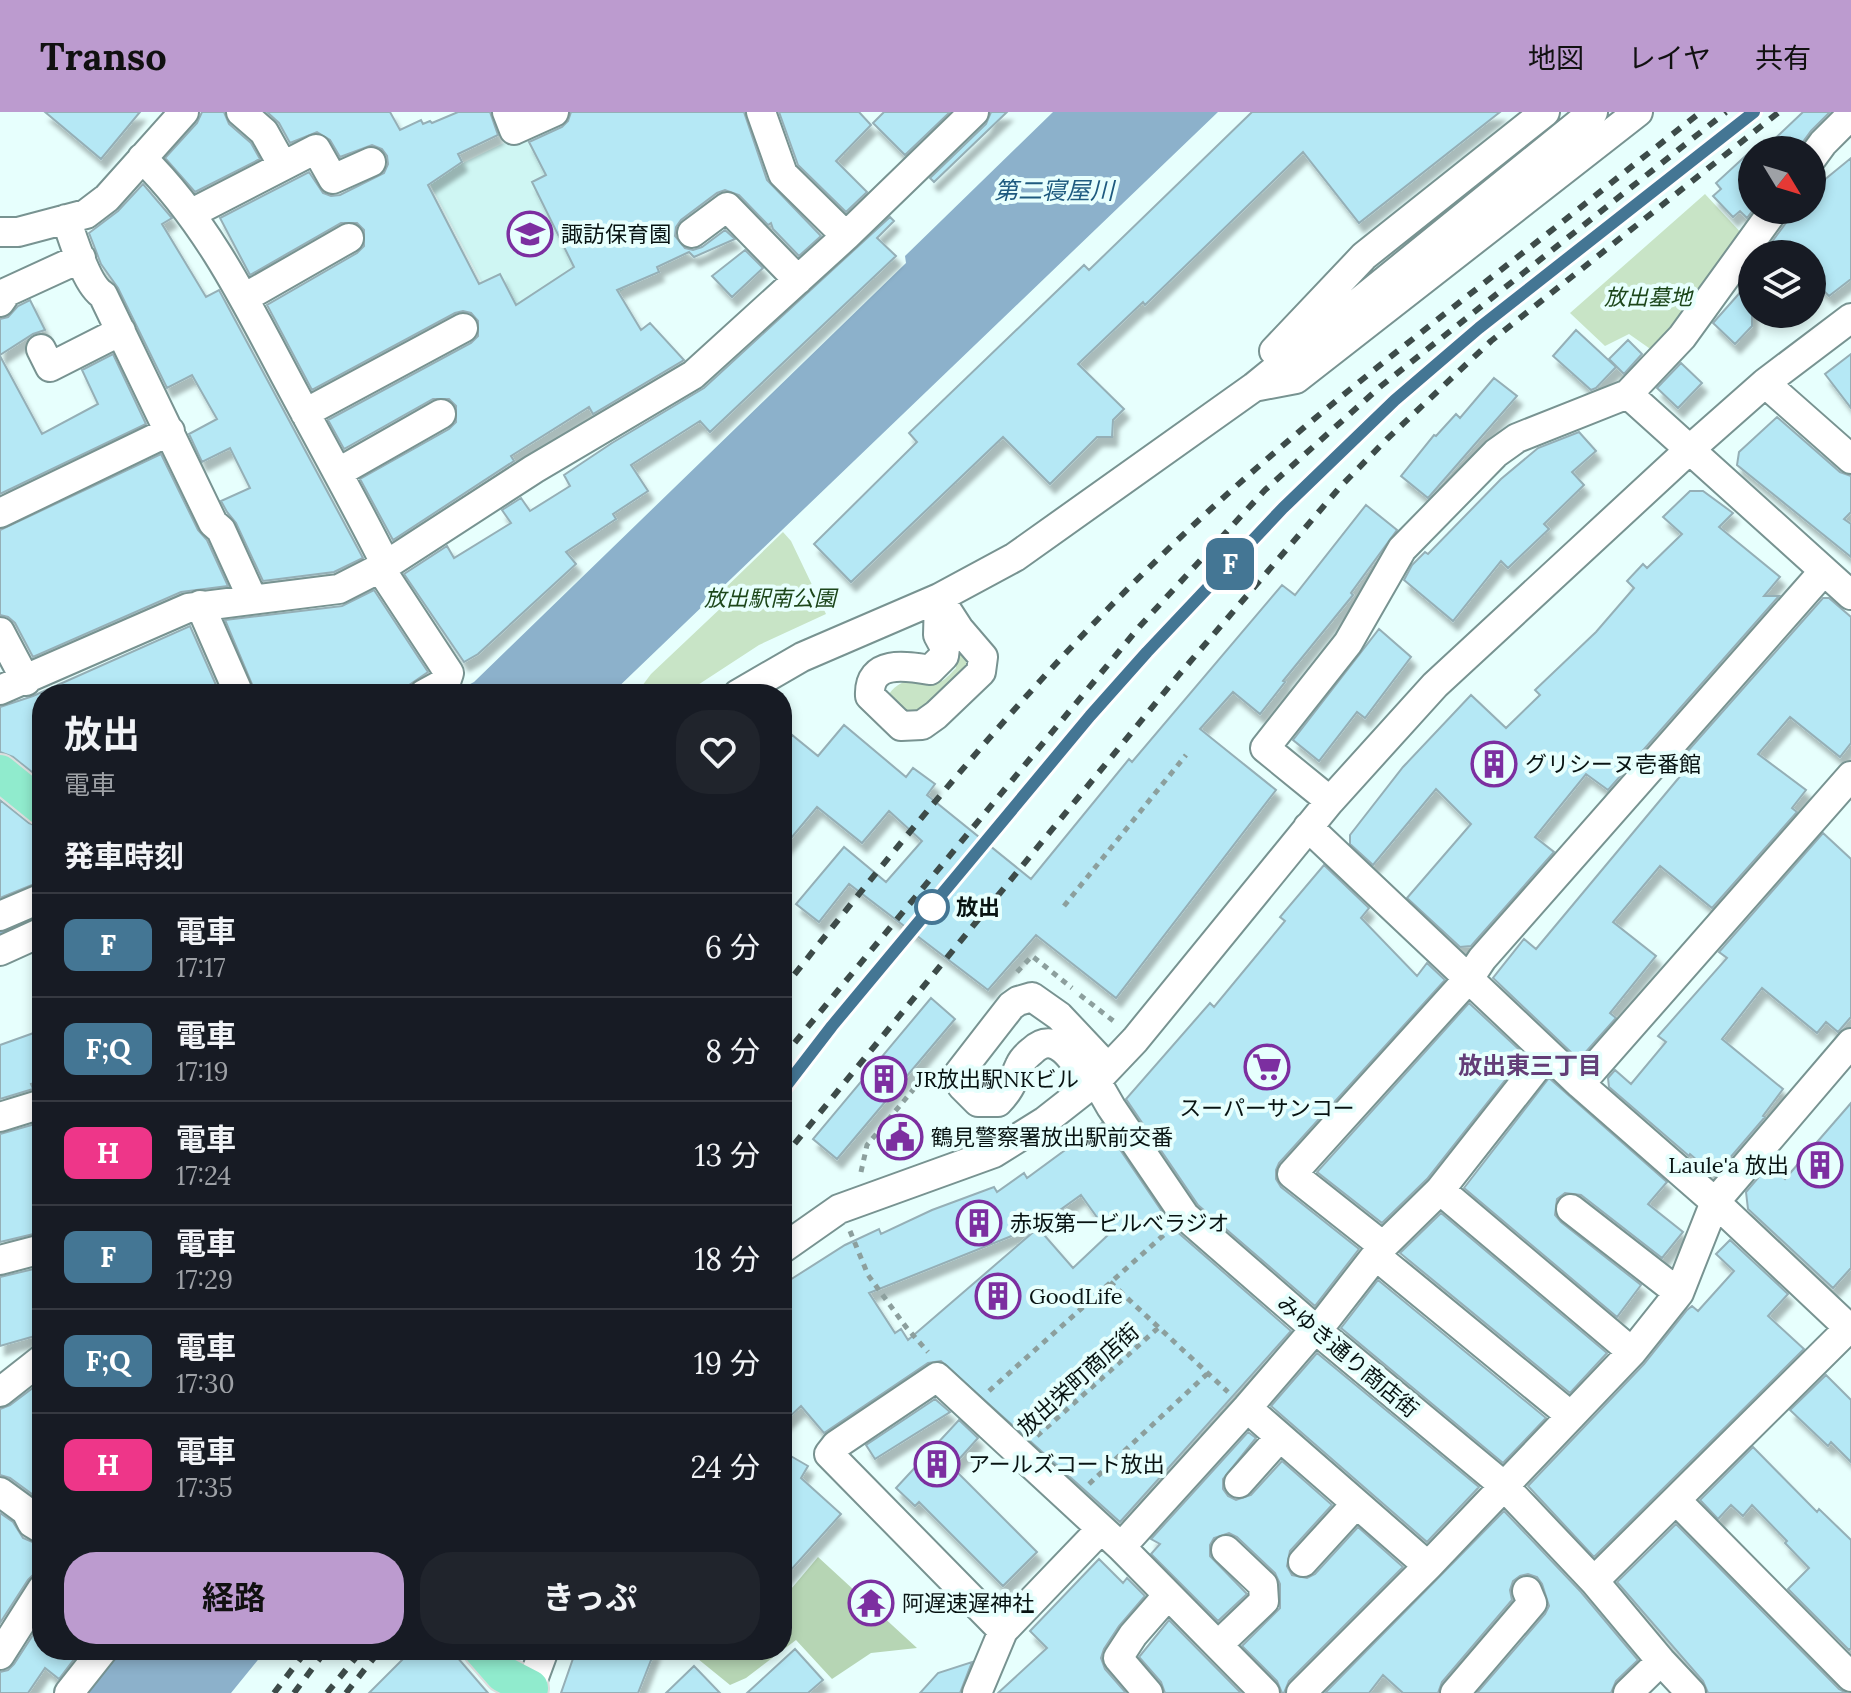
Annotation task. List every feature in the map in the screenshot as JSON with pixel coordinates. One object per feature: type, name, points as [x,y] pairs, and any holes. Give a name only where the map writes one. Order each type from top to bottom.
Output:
[{"type":"main road","points":[[0,773],[32,799]]},
{"type":"main road","points":[[491,1660],[503,1674],[529,1691]]},
{"type":"street","points":[[0,232],[18,232],[86,214],[107,198],[184,112]]},
{"type":"street","points":[[241,112],[264,132],[283,166]]},
{"type":"street","points":[[507,112],[514,130],[554,112]]},
{"type":"street","points":[[761,112],[783,174],[846,236]]},
{"type":"street","points":[[0,632],[13,686],[188,608],[339,589],[383,566],[534,469],[693,375],[846,236],[974,112]]},
{"type":"street","points":[[1254,387],[1271,354],[1364,256],[1545,112]]},
{"type":"street","points":[[755,684],[802,657],[939,598],[1015,557],[1254,387],[1593,112]]},
{"type":"street","points":[[1254,387],[1296,379],[1638,112]]},
{"type":"street","points":[[1826,140],[1851,115]]},
{"type":"street","points":[[192,213],[316,149],[333,179],[371,162]]},
{"type":"street","points":[[142,158],[172,187],[192,213],[244,298],[339,472],[383,566],[449,673],[442,684]]},
{"type":"street","points":[[692,233],[727,207],[798,280]]},
{"type":"street","points":[[66,219],[81,258],[121,331],[252,598]]},
{"type":"street","points":[[1330,801],[1265,748],[1348,643],[1402,549],[1496,453],[1517,438],[1628,394],[1682,337],[1764,224]]},
{"type":"street","points":[[244,298],[349,238]]},
{"type":"street","points":[[0,302],[7,292],[81,258]]},
{"type":"street","points":[[792,1242],[839,1209],[994,1153],[1045,1121],[1098,1078],[1135,1040],[1330,801],[1435,685],[1765,383],[1851,318]]},
{"type":"street","points":[[305,413],[463,328]]},
{"type":"street","points":[[50,367],[121,331]]},
{"type":"street","points":[[1765,383],[1851,459]]},
{"type":"street","points":[[1628,394],[1851,595]]},
{"type":"street","points":[[339,472],[441,414]]},
{"type":"street","points":[[0,513],[170,431]]},
{"type":"street","points":[[1571,1416],[1292,1174],[1470,977],[1492,947],[1823,572]]},
{"type":"street","points":[[939,598],[959,629],[983,657],[981,672],[922,725],[901,726],[870,696],[869,689],[875,678],[889,666],[910,665],[930,670],[944,656],[945,648],[938,635],[939,598]]},
{"type":"street","points":[[200,605],[235,684]]},
{"type":"street","points":[[1580,1084],[1851,776]]},
{"type":"street","points":[[1308,827],[1470,977],[1547,1054],[1715,1202],[1851,1328],[1594,1581]]},
{"type":"street","points":[[0,916],[32,902]]},
{"type":"street","points":[[0,951],[32,937]]},
{"type":"street","points":[[1032,997],[1059,1016],[1098,1078],[1067,1052],[1045,1042],[1021,1063],[1010,1091],[998,1102],[978,1102],[962,1086],[959,1073],[961,1066],[1011,1006],[1032,997]]},
{"type":"street","points":[[1301,1693],[1428,1566],[1632,1352],[1679,1293],[1715,1202],[1851,1043]]},
{"type":"street","points":[[977,1693],[1003,1631],[1111,1538],[1247,1408],[1380,1251],[1440,1190],[1547,1054]]},
{"type":"street","name":"みゆき通り商店街","points":[[1098,1078],[1111,1107],[1185,1216],[1316,1330],[1503,1485],[1594,1581],[1691,1693]]},
{"type":"street","points":[[0,1117],[32,1107]]},
{"type":"street","points":[[1440,1190],[1632,1352]]},
{"type":"street","points":[[1571,1209],[1679,1293]]},
{"type":"street","points":[[0,1260],[32,1252]]},
{"type":"street","points":[[0,1392],[32,1367]]},
{"type":"street","points":[[1003,1631],[829,1454],[836,1445],[937,1377],[1111,1538],[1265,1693]]},
{"type":"street","points":[[1247,1408],[1428,1566]]},
{"type":"street","points":[[1239,1483],[1280,1437]]},
{"type":"street","points":[[0,1492],[26,1511],[32,1523]]},
{"type":"street","points":[[1676,1500],[1851,1677]]},
{"type":"street","points":[[1303,1562],[1356,1504]]},
{"type":"street","points":[[1218,1645],[1264,1601],[1263,1585],[1226,1550]]},
{"type":"street","points":[[1455,1693],[1532,1603],[1527,1591]]},
{"type":"street","points":[[1148,1693],[1118,1658],[1133,1635],[1168,1595]]},
{"type":"street","points":[[0,1655],[32,1605]]},
{"type":"street","points":[[69,1693],[95,1660]]},
{"type":"street","points":[[529,1691],[540,1660]]},
{"type":"street","points":[[1628,1693],[1661,1661]]},
{"type":"path","points":[[1064,906],[1186,755]]},
{"type":"path","points":[[970,1408],[1185,1216]]},
{"type":"path","points":[[849,1230],[868,1275],[906,1327],[938,1363],[937,1377]]},
{"type":"path","points":[[1110,1282],[1247,1408]]},
{"type":"path","name":"放出栄町商店街","points":[[1019,1453],[1158,1328]]},
{"type":"path","points":[[1070,1501],[1207,1374]]},
{"type":"shaded area","points":[[555,118],[632,284],[521,357],[428,180]]},
{"type":"green space","name":"放出墓地","points":[[1705,194],[1744,236],[1656,353],[1629,334],[1605,346],[1570,313]]},
{"type":"green space","name":"放出駅南公園","points":[[783,532],[791,541],[826,614],[759,645],[699,684],[644,684],[724,605],[717,596]]},
{"type":"green space","points":[[956,637],[966,660],[966,673],[923,713],[908,714],[892,703],[889,694],[902,683],[942,681],[956,668]]},
{"type":"green space","points":[[818,1557],[917,1648],[871,1653],[832,1679],[796,1640],[792,1643],[792,1588]]},
{"type":"green space","points":[[699,1660],[770,1660],[746,1678],[730,1685]]},
{"type":"water","name":"第二寝屋川","points":[[1053,112],[1218,112],[621,684],[470,684],[906,263],[905,256]]},
{"type":"water","points":[[109,1660],[258,1660],[231,1693],[82,1693]]},
{"type":"building","points":[[45,112],[140,112],[101,159]]},
{"type":"building","points":[[202,112],[224,112],[229,124],[251,143],[260,159],[195,192],[165,158],[197,123]]},
{"type":"building","points":[[267,112],[390,112],[400,130],[421,120],[423,124],[432,123],[458,112],[490,112],[498,135],[458,154],[462,162],[428,185],[479,284],[500,274],[516,305],[574,267],[532,182],[546,175],[529,142],[562,127],[571,112],[744,112],[767,180],[821,236],[799,256],[771,223],[768,225],[739,195],[725,190],[717,193],[681,220],[675,236],[685,248],[693,250],[725,230],[735,239],[694,257],[689,252],[657,267],[659,272],[617,290],[641,330],[650,323],[684,360],[593,414],[589,407],[511,456],[514,461],[393,540],[360,479],[449,429],[456,422],[456,406],[449,399],[433,399],[344,449],[328,420],[471,343],[478,336],[478,321],[471,313],[455,313],[312,390],[267,305],[357,253],[364,246],[364,230],[357,223],[341,223],[250,275],[220,218],[309,172],[323,193],[340,195],[384,173],[387,156],[382,149],[372,145],[340,157],[330,140],[317,132],[290,143],[279,123]]},
{"type":"building","points":[[779,112],[859,112],[871,125],[836,161],[867,192],[846,212],[798,165]]},
{"type":"building","points":[[884,112],[950,112],[905,155],[873,123]]},
{"type":"building","points":[[991,112],[1007,112],[934,182],[930,178],[986,124]]},
{"type":"building","points":[[1252,112],[1500,112],[1359,223],[1303,152],[1145,305],[1143,302],[1078,364],[1124,409],[1113,420],[1112,437],[1097,437],[1050,484],[1003,437],[851,582],[814,544],[917,442],[909,433],[1084,265],[1089,270]]},
{"type":"building","points":[[1803,112],[1830,112],[1807,136],[1778,136]]},
{"type":"building","points":[[1851,158],[1851,279],[1829,296],[1826,293],[1826,240],[1773,240],[1785,224],[1826,224],[1826,179]]},
{"type":"building","points":[[1738,163],[1738,213],[1733,217],[1713,196],[1721,189],[1716,183]]},
{"type":"building","points":[[143,184],[172,218],[162,224],[206,297],[219,290],[363,558],[334,572],[263,581],[236,523],[221,501],[250,488],[230,448],[202,462],[189,434],[217,419],[192,375],[167,388],[118,288],[101,264],[89,233],[118,211]]},
{"type":"building","points":[[890,217],[894,221],[877,238],[896,256],[710,432],[700,421],[631,465],[648,491],[613,514],[616,519],[566,552],[576,564],[478,654],[464,662],[404,574],[447,546],[454,558],[511,523],[502,510],[521,498],[530,511],[570,486],[564,475],[704,388]]},
{"type":"building","points":[[745,250],[763,268],[732,297],[712,276]]},
{"type":"building","points":[[1738,295],[1738,328],[1750,328],[1735,344],[1713,323]]},
{"type":"building","points":[[30,300],[45,330],[0,355],[0,319],[8,317],[18,306]]},
{"type":"building","points":[[1576,330],[1616,367],[1591,390],[1553,356]]},
{"type":"building","points":[[1628,340],[1642,354],[1624,374],[1609,359]]},
{"type":"building","points":[[113,354],[146,424],[0,494],[0,356],[42,434],[98,404],[82,370]]},
{"type":"building","points":[[1851,354],[1851,408],[1825,374]]},
{"type":"building","points":[[1681,363],[1702,383],[1678,408],[1657,388]]},
{"type":"building","points":[[1494,378],[1517,396],[1428,498],[1401,476],[1434,435],[1456,414],[1460,418]]},
{"type":"building","points":[[1777,417],[1840,472],[1851,476],[1851,512],[1844,519],[1851,524],[1851,557],[1737,465],[1739,452]]},
{"type":"building","points":[[1579,432],[1596,451],[1572,472],[1584,485],[1544,524],[1549,529],[1508,568],[1501,561],[1453,621],[1404,580],[1412,565],[1425,552],[1428,554],[1501,479],[1538,448]]},
{"type":"building","points":[[161,454],[228,586],[181,592],[33,657],[15,623],[0,615],[0,530]]},
{"type":"building","points":[[1690,491],[1703,491],[1733,513],[1719,527],[1780,577],[1764,596],[1779,596],[1608,790],[1586,774],[1535,837],[1554,852],[1471,946],[1460,947],[1407,898],[1471,824],[1436,789],[1373,865],[1350,844],[1350,835],[1403,767],[1471,695],[1506,728],[1540,695],[1535,690],[1596,632],[1634,588],[1627,581],[1643,564],[1647,568],[1682,534],[1663,517]]},
{"type":"building","points":[[1366,505],[1397,530],[1351,593],[1353,595],[1260,714],[1233,692],[1200,729],[1276,790],[1116,998],[1036,935],[988,990],[849,884],[819,922],[796,904],[844,847],[886,882],[922,841],[889,811],[862,843],[817,807],[792,837],[792,735],[818,756],[844,725],[906,777],[913,768],[935,784],[927,795],[1031,879],[1129,759],[1132,762],[1282,585],[1295,595]]},
{"type":"building","points":[[374,590],[428,672],[411,684],[252,684],[225,620],[342,606]]},
{"type":"building","points":[[1823,598],[1829,598],[1851,617],[1851,743],[1840,757],[1790,717],[1758,754],[1806,790],[1792,808],[1797,812],[1712,908],[1660,866],[1613,922],[1656,956],[1610,1013],[1616,1018],[1584,1054],[1575,1056],[1493,978],[1524,939],[1536,949],[1687,768],[1679,761]]},
{"type":"building","points":[[190,626],[216,684],[60,684]]},
{"type":"building","points":[[1379,629],[1411,657],[1365,718],[1357,712],[1319,761],[1293,740]]},
{"type":"building","points":[[32,696],[32,772],[13,757],[0,752],[0,707]]},
{"type":"building","points":[[0,800],[32,824],[32,885],[0,898]]},
{"type":"building","points":[[1823,833],[1851,859],[1851,1017],[1838,1032],[1826,1022],[1817,1033],[1762,988],[1722,1039],[1783,1089],[1765,1117],[1713,1174],[1609,1087],[1608,1078],[1615,1070],[1631,1084],[1666,1042],[1658,1036],[1727,958],[1719,952]]},
{"type":"building","points":[[1324,865],[1369,908],[1361,918],[1417,976],[1427,963],[1445,980],[1279,1163],[1276,1170],[1276,1179],[1281,1187],[1359,1249],[1315,1306],[1198,1205],[1126,1099],[1210,1003],[1214,1007],[1285,921],[1280,917]]},
{"type":"building","name":"JR放出駅NKビル","points":[[931,998],[955,1019],[837,1159],[813,1139]]},
{"type":"building","points":[[1469,1003],[1525,1055],[1427,1179],[1382,1223],[1317,1172]]},
{"type":"building","points":[[32,1034],[32,1089],[0,1099],[0,1045]]},
{"type":"building","points":[[1549,1078],[1667,1182],[1648,1204],[1683,1232],[1662,1258],[1581,1195],[1565,1193],[1557,1199],[1555,1215],[1561,1222],[1641,1285],[1617,1317],[1464,1188]]},
{"type":"building","points":[[1851,1103],[1851,1268],[1833,1288],[1748,1209],[1746,1192],[1769,1165],[1785,1179]]},
{"type":"building","points":[[1102,1123],[1174,1229],[1291,1331],[1120,1522],[941,1361],[928,1363],[824,1433],[801,1406],[792,1415],[792,1279],[845,1245],[879,1229],[881,1234],[932,1210],[994,1187],[997,1192],[1024,1173],[1027,1178]],"holes":[[[1081,1195],[1109,1234],[1073,1268],[1038,1228],[908,1340],[901,1329],[895,1333],[869,1293],[1039,1225]]]},
{"type":"building","points":[[32,1125],[32,1234],[0,1242],[0,1134]]},
{"type":"building","points":[[1441,1213],[1607,1353],[1570,1393],[1400,1253]]},
{"type":"building","points":[[1730,1240],[1788,1294],[1768,1316],[1804,1349],[1594,1557],[1528,1486],[1644,1364],[1687,1310],[1692,1306],[1698,1311],[1734,1271],[1716,1254]]},
{"type":"building","points":[[32,1269],[32,1337],[0,1346],[0,1277]]},
{"type":"building","points":[[1378,1280],[1546,1418],[1503,1463],[1341,1328]]},
{"type":"building","points":[[1317,1353],[1479,1487],[1427,1542],[1271,1406]]},
{"type":"building","points":[[1826,1375],[1851,1400],[1851,1462],[1831,1442],[1828,1446],[1790,1410]]},
{"type":"building","points":[[32,1388],[32,1494],[10,1478],[0,1475],[0,1409]]},
{"type":"building","points":[[935,1399],[950,1412],[875,1459],[866,1445]]},
{"type":"building","points":[[959,1420],[978,1438],[952,1467],[1037,1552],[1003,1586],[919,1502],[915,1506],[896,1488]]},
{"type":"building","points":[[1248,1432],[1256,1438],[1223,1479],[1223,1489],[1228,1496],[1236,1500],[1251,1495],[1282,1461],[1332,1505],[1290,1551],[1287,1566],[1292,1575],[1307,1578],[1315,1574],[1358,1527],[1403,1567],[1289,1681],[1284,1693],[1277,1681],[1242,1646],[1280,1608],[1280,1584],[1275,1573],[1237,1537],[1229,1533],[1214,1538],[1210,1556],[1247,1594],[1218,1621],[1151,1554],[1160,1544],[1151,1539]]},
{"type":"building","points":[[1753,1447],[1817,1512],[1819,1509],[1851,1540],[1849,1650],[1788,1589],[1809,1568],[1752,1505],[1743,1516],[1731,1505],[1718,1519],[1700,1500]]},
{"type":"building","points":[[792,1457],[808,1466],[801,1478],[841,1514],[792,1569]]},
{"type":"building","points":[[1504,1511],[1581,1592],[1638,1660],[1616,1681],[1611,1693],[1477,1693],[1549,1606],[1542,1584],[1537,1577],[1528,1574],[1513,1581],[1510,1590],[1512,1600],[1442,1682],[1438,1693],[1403,1693],[1383,1675],[1369,1693],[1325,1693]]},
{"type":"building","points":[[0,1513],[13,1522],[23,1538],[32,1542],[32,1576],[0,1623]]},
{"type":"building","points":[[1676,1524],[1846,1693],[1708,1693],[1703,1681],[1617,1582]]},
{"type":"building","points":[[1099,1559],[1123,1583],[1127,1578],[1145,1596],[1119,1626],[1101,1658],[1105,1669],[1126,1693],[998,1693],[1047,1648],[1030,1631]]},
{"type":"building","points":[[1169,1620],[1241,1693],[1165,1693],[1161,1682],[1139,1657]]},
{"type":"building","points":[[32,1636],[32,1660],[73,1660],[59,1679],[45,1668],[28,1693],[0,1693],[0,1672],[14,1664]]},
{"type":"building","points":[[795,1649],[823,1680],[808,1693],[747,1693],[783,1660],[792,1660]]},
{"type":"building","points":[[402,1660],[460,1660],[488,1693],[369,1693]]},
{"type":"building","points":[[573,1660],[651,1660],[638,1693],[561,1693]]},
{"type":"building","points":[[972,1662],[960,1693],[920,1693],[938,1673]]},
{"type":"building","points":[[694,1666],[720,1693],[666,1693]]},
{"type":"waterway","points":[[0,931],[32,919]]},
{"type":"railway","points":[[792,978],[1012,712],[1161,556],[1247,476],[1336,401],[1701,112]]},
{"type":"railway","points":[[792,1046],[1140,626],[1265,490],[1381,386],[1726,112]]},
{"type":"railway","points":[[792,1079],[832,1026],[1104,701],[1283,508],[1395,400],[1479,328],[1754,112]]},
{"type":"railway","points":[[792,1147],[1177,677],[1341,486],[1491,341],[1779,112]]},
{"type":"railway","points":[[274,1693],[299,1660]]},
{"type":"railway","points":[[294,1693],[319,1660]]},
{"type":"railway","points":[[327,1693],[354,1660]]},
{"type":"railway","points":[[346,1693],[372,1660]]},
{"type":"train","name":"F","points":[[792,1078],[1090,716],[1283,508],[1395,400],[1479,328],[1754,112]]},
{"type":"place","name":"諏訪保育園","points":[[530,234]]},
{"type":"place","name":"グリシーヌ壱番館","points":[[1494,764]]},
{"type":"place","name":"放出","points":[[932,907]]},
{"type":"place","name":"スーパーサンコー","points":[[1267,1067]]},
{"type":"place","name":"JR放出駅NKビル","points":[[884,1079]]},
{"type":"place","name":"鶴見警察署放出駅前交番","points":[[900,1137]]},
{"type":"place","name":"Laule'a 放出","points":[[1820,1165]]},
{"type":"place","name":"赤坂第一ビルべラジオ","points":[[979,1223]]},
{"type":"place","name":"GoodLife","points":[[998,1296]]},
{"type":"place","name":"アールズコート放出","points":[[937,1464]]},
{"type":"place","name":"阿遅速遅神社","points":[[871,1603]]},
{"type":"district","name":"放出東三丁目","points":[[1530,1065]]}]
